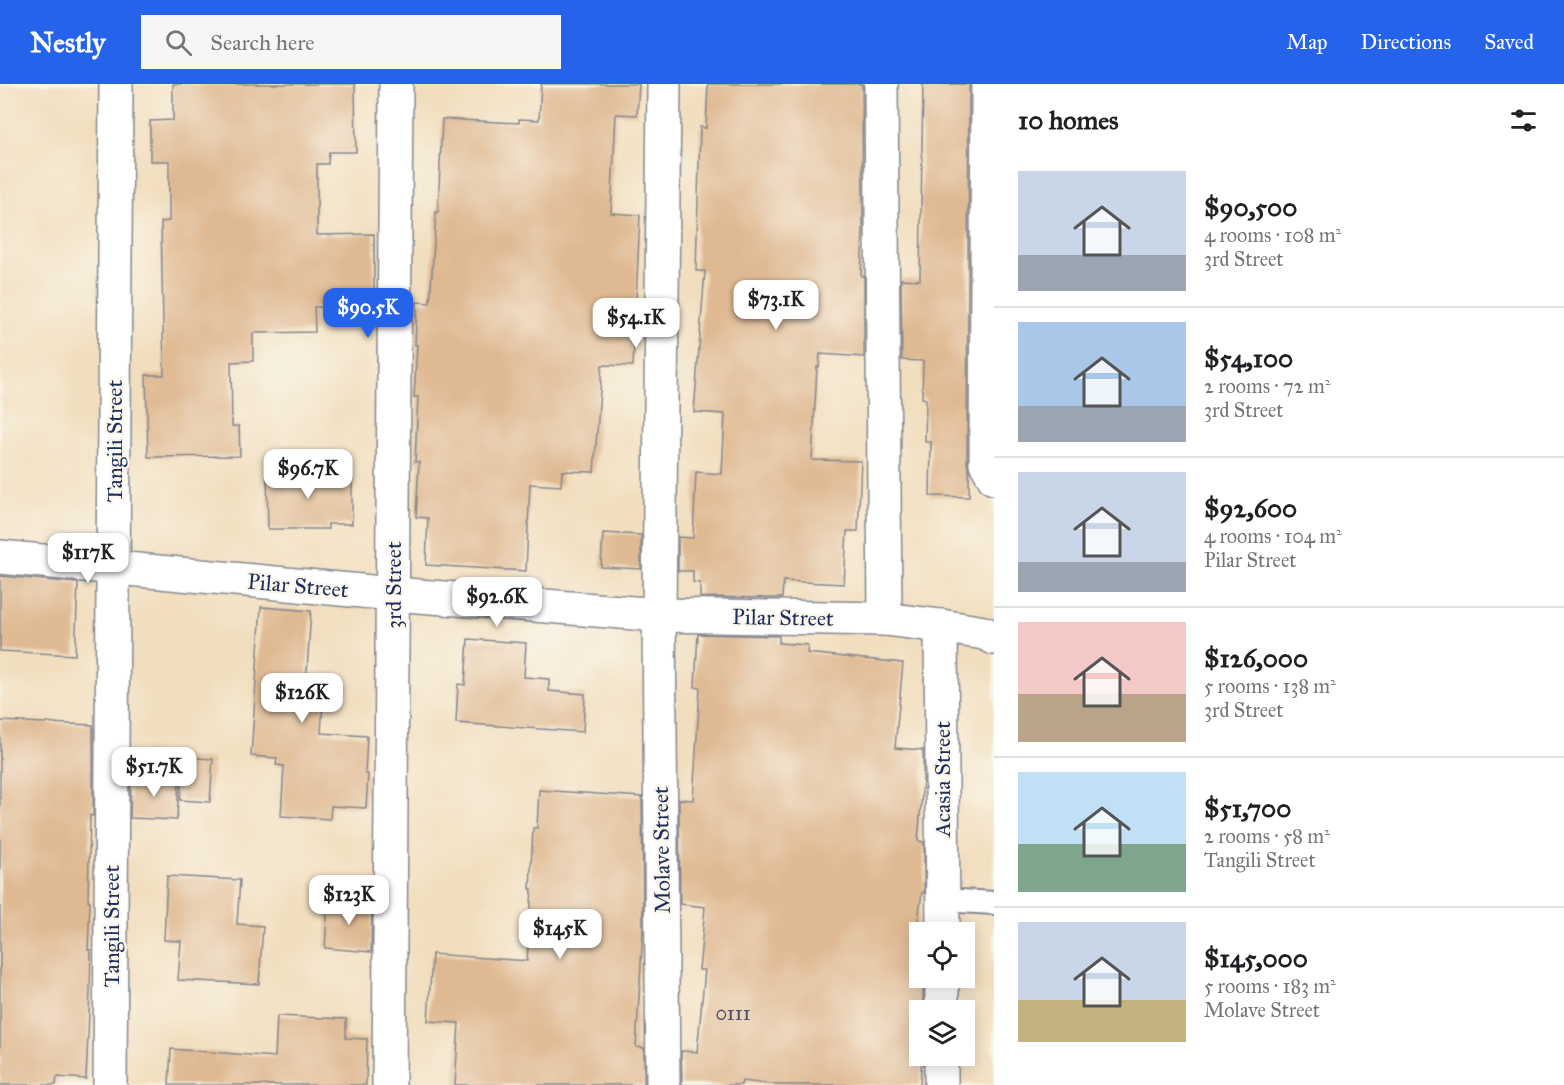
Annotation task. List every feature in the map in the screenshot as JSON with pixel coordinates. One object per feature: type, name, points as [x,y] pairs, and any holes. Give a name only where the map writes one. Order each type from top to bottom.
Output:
[{"type":"street","name":"Tangili Street","points":[[110,1085],[116,84]]},
{"type":"street","name":"3rd Street","points":[[389,1085],[396,84]]},
{"type":"street","name":"Molave Street","points":[[663,1085],[659,615],[664,84]]},
{"type":"street","points":[[881,84],[885,619]]},
{"type":"street","points":[[988,84],[991,340],[986,463],[994,478]]},
{"type":"street","name":"Pilar Street","points":[[0,557],[393,594],[659,615],[885,619],[984,633],[994,638]]},
{"type":"street","name":"Acasia Street","points":[[941,626],[942,922]]},
{"type":"street","points":[[941,1066],[941,1085]]},
{"type":"lane","points":[[943,900],[994,903]]},
{"type":"building","points":[[173,84],[355,84],[356,152],[329,152],[328,164],[317,164],[317,235],[374,234],[374,307],[314,307],[315,332],[253,333],[253,361],[231,362],[232,426],[239,426],[240,456],[148,457],[146,375],[164,375],[161,222],[169,221],[169,161],[150,161],[150,121],[173,120]]},
{"type":"building","points":[[541,84],[639,84],[637,115],[616,114],[611,213],[640,215],[633,366],[602,365],[594,472],[562,471],[561,486],[530,484],[526,571],[426,565],[428,518],[416,517],[419,462],[415,462],[418,397],[414,397],[417,345],[415,345],[417,302],[430,303],[436,212],[438,212],[442,119],[519,123],[519,119],[539,120]]},
{"type":"building","points":[[708,84],[862,84],[861,276],[864,276],[864,357],[820,354],[819,367],[817,367],[812,460],[861,461],[858,531],[847,531],[844,584],[783,581],[782,598],[700,597],[700,583],[693,582],[693,571],[678,571],[678,537],[693,538],[696,472],[722,474],[725,414],[694,412],[705,271],[696,271],[700,127],[706,128]]},
{"type":"building","points":[[923,84],[969,84],[967,463],[969,497],[930,496],[931,442],[925,442],[926,399],[922,398],[923,361],[902,360],[901,279],[920,280]]},
{"type":"building","points":[[326,471],[327,476],[352,476],[352,524],[328,524],[328,529],[268,529],[267,472]]},
{"type":"building","points":[[603,533],[641,535],[641,569],[601,567]]},
{"type":"building","points":[[0,576],[78,583],[75,655],[0,651]]},
{"type":"building","points":[[261,607],[311,611],[306,685],[324,686],[321,733],[367,736],[366,808],[331,806],[330,819],[281,816],[284,766],[276,765],[277,758],[251,756]]},
{"type":"building","points":[[698,634],[779,636],[779,643],[808,645],[807,653],[903,663],[895,748],[923,750],[918,841],[924,842],[924,893],[922,893],[918,922],[909,922],[909,988],[923,988],[923,1000],[909,1000],[909,1066],[921,1066],[920,1085],[779,1085],[742,1081],[741,1085],[682,1085],[681,1051],[697,1052],[705,970],[699,970],[705,907],[680,904],[679,799],[693,800],[700,688],[695,687]]},
{"type":"building","points":[[468,639],[526,643],[524,677],[549,679],[549,691],[585,694],[583,732],[456,723],[458,684],[465,685]]},
{"type":"building","points":[[0,721],[93,725],[93,816],[90,815],[88,901],[90,901],[88,950],[91,950],[86,1079],[57,1077],[56,1085],[0,1085]]},
{"type":"building","points":[[183,757],[213,759],[210,802],[180,800]]},
{"type":"building","points":[[131,776],[179,778],[177,820],[130,818]]},
{"type":"building","points":[[539,790],[642,797],[643,930],[636,1047],[644,1048],[644,1085],[455,1085],[459,1023],[428,1021],[432,954],[527,961],[533,828],[537,828]]},
{"type":"building","points":[[167,876],[240,880],[237,924],[263,926],[259,984],[178,980],[181,941],[164,940]]},
{"type":"building","points":[[328,901],[372,904],[371,952],[325,948]]},
{"type":"building","points":[[277,1016],[346,1019],[346,1038],[367,1039],[366,1085],[169,1085],[171,1049],[275,1057]]}]
